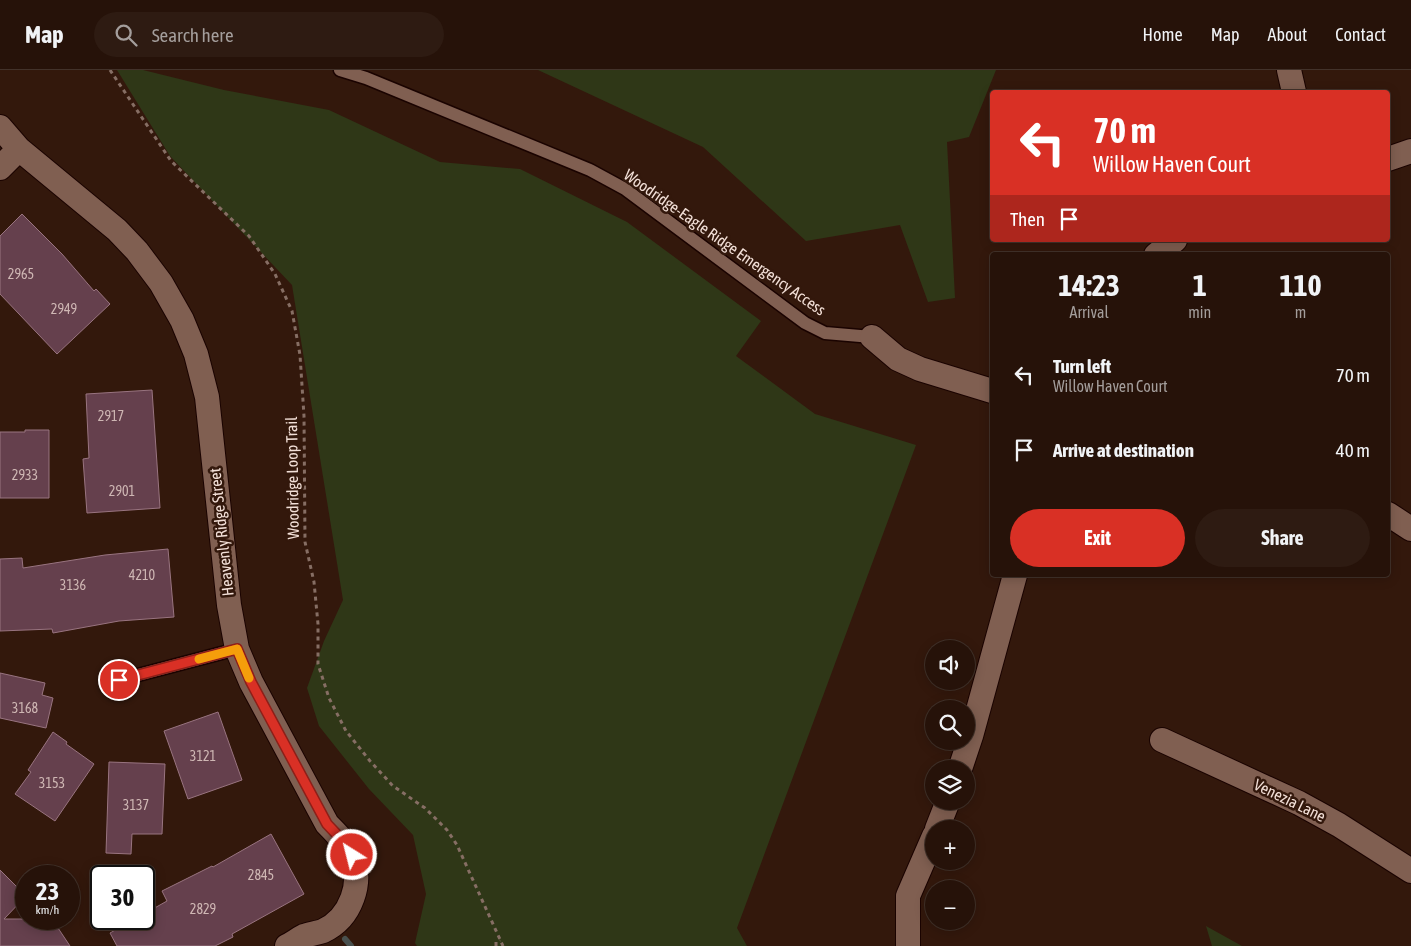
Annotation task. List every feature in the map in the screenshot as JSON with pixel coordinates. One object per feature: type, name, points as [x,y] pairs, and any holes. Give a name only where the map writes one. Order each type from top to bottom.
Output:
[{"type":"street","points":[[1289,70],[1294,90]]},
{"type":"street","name":"Heavenly Ridge Street","points":[[0,128],[19,149],[117,230],[137,251],[161,283],[182,320],[196,354],[207,398],[229,605],[237,649],[251,682],[327,824],[343,841],[352,855],[357,873],[355,891],[349,907],[338,921],[323,931],[303,937],[287,946]]},
{"type":"street","points":[[0,168],[19,149]]},
{"type":"street","points":[[1390,158],[1411,151]]},
{"type":"street","points":[[1160,252],[1172,242]]},
{"type":"street","points":[[872,337],[898,359],[920,369],[990,390]]},
{"type":"street","points":[[1390,515],[1411,529]]},
{"type":"street","points":[[963,760],[1014,577]]},
{"type":"street","name":"Venezia Lane","points":[[1162,740],[1300,803],[1339,825],[1390,860],[1411,871]]},
{"type":"street","points":[[908,946],[908,896],[925,857]]},
{"type":"lane","name":"Woodridge-Eagle Ridge Emergency Access","points":[[340,70],[366,78],[590,170],[625,188],[805,323],[826,333],[872,337]]},
{"type":"lane","points":[[119,680],[237,649]]},
{"type":"path","name":"Woodridge Loop Trail","points":[[110,70],[171,161],[249,236],[275,274],[292,311],[300,355],[304,416],[305,542],[314,582],[318,624],[318,664],[329,698],[346,731],[370,762],[393,786],[424,808],[447,830],[457,845],[503,946]]},
{"type":"path","points":[[496,946],[496,942],[500,940]]},
{"type":"green space","points":[[117,70],[143,70],[224,90],[329,110],[440,162],[520,169],[627,222],[761,321],[736,356],[815,414],[916,445],[737,928],[747,946],[417,946],[415,943],[426,894],[413,835],[369,789],[319,726],[307,688],[324,641],[343,600],[292,285],[170,156]]},
{"type":"green space","points":[[538,70],[996,70],[969,137],[947,142],[955,298],[928,302],[900,225],[806,241],[703,147]]},
{"type":"green space","points":[[1206,926],[1242,946],[1212,946]]},
{"type":"building","points":[[22,214],[62,254],[94,291],[96,289],[110,304],[57,354],[0,294],[0,236]]},
{"type":"building","points":[[152,390],[160,508],[87,513],[83,459],[89,458],[86,394]]},
{"type":"building","points":[[25,430],[49,430],[49,498],[0,498],[0,432],[25,432]]},
{"type":"building","points":[[168,549],[174,617],[119,621],[53,633],[52,629],[0,631],[0,559],[22,558],[23,568],[105,555]]},
{"type":"building","points":[[0,673],[45,683],[42,695],[53,698],[46,728],[0,718]]},
{"type":"building","points":[[218,712],[242,780],[188,799],[164,731]]},
{"type":"building","points":[[53,732],[94,764],[55,821],[15,794],[31,772],[28,770]]},
{"type":"building","points":[[109,762],[165,764],[162,834],[132,834],[131,854],[106,853]]},
{"type":"building","points":[[271,834],[304,894],[232,934],[233,937],[215,946],[117,946],[110,933],[115,930],[155,930],[155,908],[167,901],[162,891],[213,867]]},
{"type":"building","points":[[0,870],[15,885],[15,908],[4,919],[15,919],[15,930],[59,930],[70,946],[0,946]]},
{"type":"waterway","points":[[345,939],[351,946]]},
{"type":"slow traffic","points":[[199,659],[237,649],[249,678]]},
{"type":"route","points":[[119,680],[237,649],[251,682],[327,824],[343,841],[352,855]]}]
